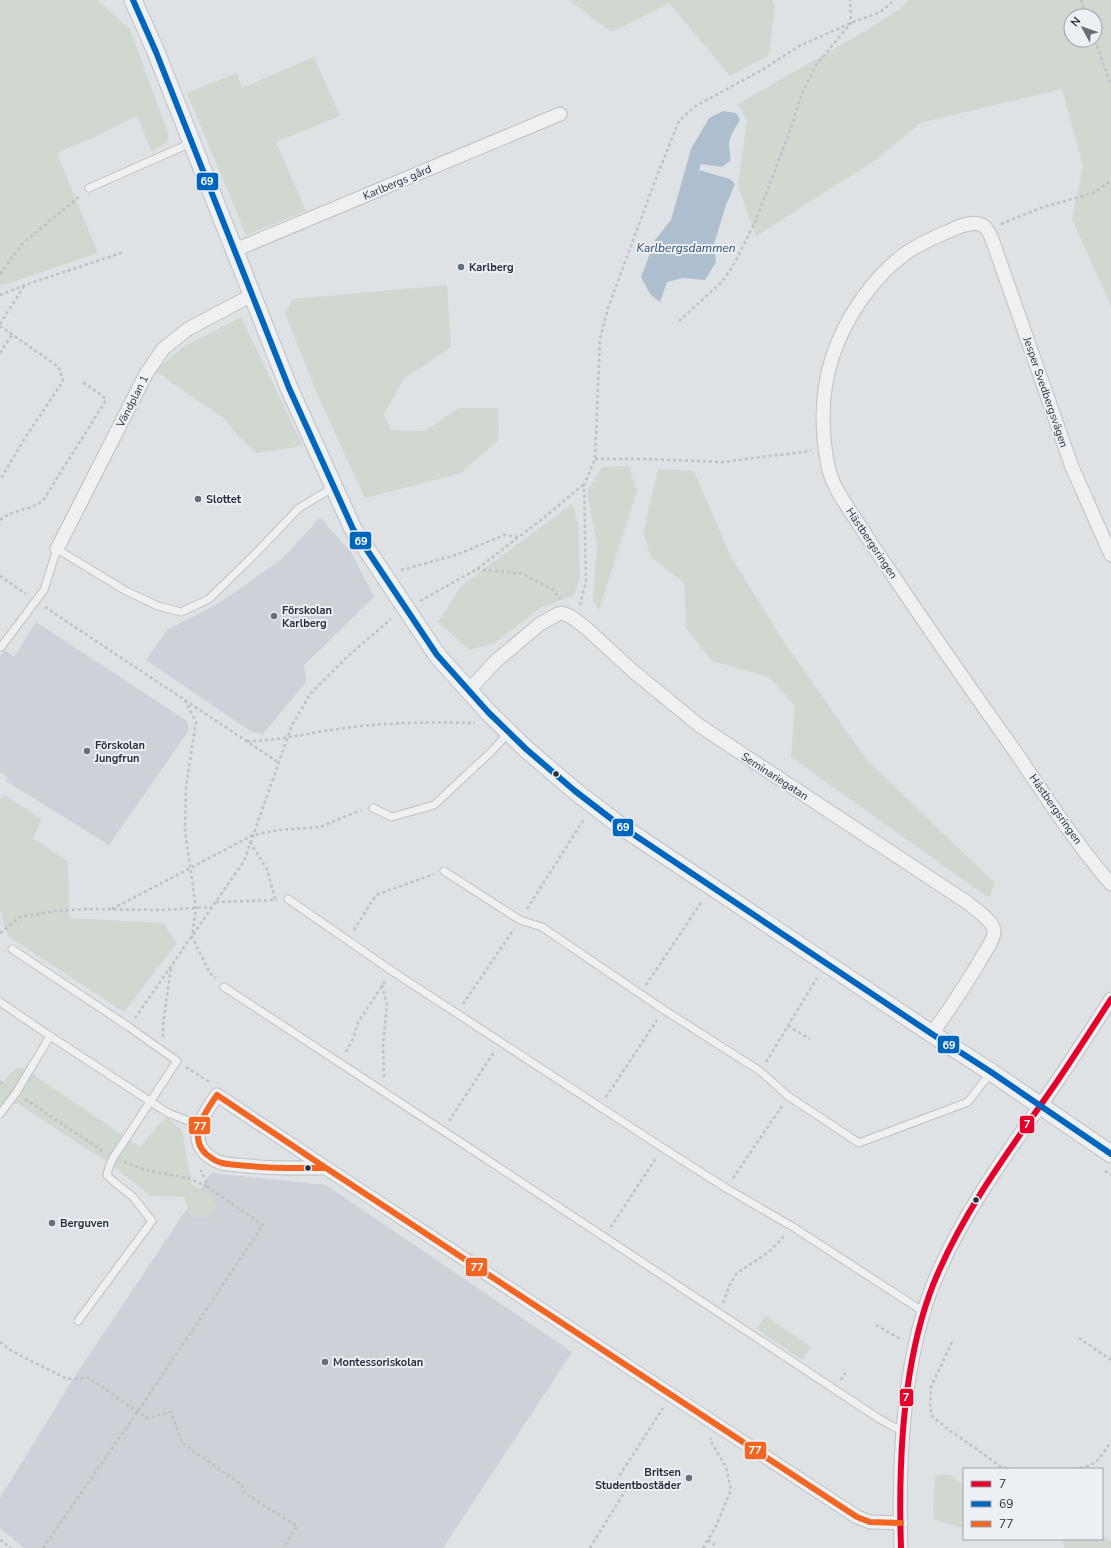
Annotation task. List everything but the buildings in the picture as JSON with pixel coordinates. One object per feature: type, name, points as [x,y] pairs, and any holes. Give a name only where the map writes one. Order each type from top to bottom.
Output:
[{"type":"street","points":[[135,1],[289,388],[353,529],[437,655],[488,712],[509,732],[575,791],[618,824],[991,1072],[1111,1154]]},
{"type":"street","name":"Karlbergs gård","points":[[235,250],[560,114]]},
{"type":"street","name":"Hästbergsringen","points":[[987,228],[981,224],[973,224],[959,227],[937,236],[908,252],[876,281],[858,306],[842,333],[832,358],[826,384],[823,412],[825,449],[831,478],[852,515],[914,608],[1063,821],[1111,884]]},
{"type":"street","name":"Jesper Svedbergsvägen","points":[[987,228],[1072,467],[1111,555]]},
{"type":"street","name":"Vändplan 1","points":[[57,549],[146,374],[163,349],[188,329],[252,295]]},
{"type":"street","points":[[469,690],[496,661],[540,624],[562,613],[574,618]]},
{"type":"street","name":"Seminariegatan","points":[[574,618],[634,672],[700,726],[927,875],[984,916],[993,928],[994,933],[991,941],[969,979],[932,1034]]},
{"type":"street","points":[[901,1548],[900,1523],[903,1431],[907,1388],[924,1312],[938,1274],[953,1242],[999,1164],[1111,999]]},
{"type":"street","points":[[326,1168],[273,1168],[221,1163],[210,1158],[203,1151],[199,1142],[199,1125],[217,1094],[326,1168],[857,1517],[870,1522],[900,1523]]},
{"type":"lane","points":[[89,188],[191,143]]},
{"type":"lane","points":[[1,647],[44,590],[57,549],[126,591],[158,606],[181,612],[209,600],[299,508],[334,487]]},
{"type":"lane","points":[[373,808],[392,817],[434,804],[492,751],[509,732]]},
{"type":"lane","points":[[444,871],[520,920],[542,927],[664,1010],[760,1071],[788,1096],[859,1143],[968,1102],[991,1072]]},
{"type":"lane","points":[[288,899],[392,971],[663,1148],[726,1188],[793,1227],[924,1312]]},
{"type":"lane","points":[[12,949],[177,1061],[113,1158],[107,1174],[113,1181],[133,1197],[152,1221],[78,1321]]},
{"type":"lane","points":[[224,987],[340,1062],[442,1131],[878,1418],[903,1431]]},
{"type":"lane","points":[[0,1002],[168,1113],[199,1125]]},
{"type":"lane","points":[[0,1114],[16,1093],[50,1036]]},
{"type":"path","points":[[679,321],[722,282],[733,266],[756,220],[792,125],[801,96],[816,65],[851,23],[850,0]]},
{"type":"path","points":[[477,569],[523,574],[553,590],[574,618],[580,607],[586,581],[584,485],[595,459],[600,338],[611,300],[655,181],[680,122],[694,107],[762,70],[799,46],[880,12],[894,0]]},
{"type":"path","points":[[1098,48],[1111,86]]},
{"type":"path","points":[[987,228],[1040,208],[1093,192],[1111,181]]},
{"type":"path","points":[[0,274],[22,244],[89,188]]},
{"type":"path","points":[[0,295],[25,285],[124,252]]},
{"type":"path","points":[[0,480],[25,438],[63,381],[58,367],[0,325],[25,285]]},
{"type":"path","points":[[0,353],[12,335]]},
{"type":"path","points":[[0,520],[19,510],[34,507],[44,499],[106,400],[104,396],[82,382]]},
{"type":"path","points":[[595,459],[646,458],[722,462],[825,449]]},
{"type":"path","points":[[419,601],[477,569],[584,485]]},
{"type":"path","points":[[382,573],[411,568],[456,555],[504,535],[519,537]]},
{"type":"path","points":[[0,576],[278,762]]},
{"type":"path","points":[[129,1027],[244,861],[292,725],[311,693],[347,657],[391,619]]},
{"type":"path","points":[[185,699],[196,722],[186,786],[185,831],[196,908],[192,937],[210,973],[224,987]]},
{"type":"path","points":[[247,741],[269,741],[339,729],[369,726],[427,722],[478,723],[488,712]]},
{"type":"path","points":[[112,909],[253,835],[279,830],[320,827],[360,811],[373,808]]},
{"type":"path","points":[[250,842],[267,869],[275,900]]},
{"type":"path","points":[[347,940],[376,895],[444,871]]},
{"type":"path","points":[[640,993],[704,897]]},
{"type":"path","points":[[215,902],[288,899]]},
{"type":"path","points":[[0,933],[20,918],[55,911],[112,909],[160,910],[212,907]]},
{"type":"path","points":[[164,1052],[163,1026],[172,966]]},
{"type":"path","points":[[340,1062],[353,1039],[358,1022],[392,971]]},
{"type":"path","points":[[760,1071],[820,974]]},
{"type":"path","points":[[382,985],[387,1004],[383,1044],[384,1092]]},
{"type":"path","points":[[600,1106],[664,1010]]},
{"type":"path","points":[[788,1026],[810,1039]]},
{"type":"path","points":[[442,1131],[501,1041]]},
{"type":"path","points":[[177,1061],[221,1089],[217,1094]]},
{"type":"path","points":[[0,1082],[113,1158],[145,1170],[188,1178],[209,1188],[264,1224],[138,1411],[43,1548]]},
{"type":"path","points":[[726,1188],[788,1096]]},
{"type":"path","points":[[604,1238],[663,1148]]},
{"type":"path","points":[[203,1151],[201,1170],[209,1188]]},
{"type":"path","points":[[716,1312],[725,1299],[730,1284],[737,1273],[769,1252],[793,1227]]},
{"type":"path","points":[[876,1325],[904,1341]]},
{"type":"path","points":[[1079,1338],[1111,1360]]},
{"type":"path","points":[[0,1342],[12,1351],[67,1379],[89,1378],[147,1418],[171,1412],[182,1443],[242,1485],[244,1493],[297,1526],[283,1548]]},
{"type":"path","points":[[952,1342],[931,1387],[930,1407],[932,1416],[974,1446],[1001,1468]]},
{"type":"path","points":[[590,1548],[627,1488],[616,1481],[656,1420]]},
{"type":"path","points":[[703,1548],[716,1526],[731,1490],[726,1467],[710,1440],[719,1426]]},
{"type":"path","points":[[1082,1468],[1089,1467],[1098,1460],[1111,1442]]},
{"type":"path","points":[[0,1540],[11,1548]]},
{"type":"path","points":[[708,1540],[714,1544],[711,1548]]},
{"type":"shaded area","points":[[0,0],[97,0],[130,29],[169,136],[166,143],[152,152],[137,116],[99,135],[57,153],[98,253],[0,286]]},
{"type":"shaded area","points":[[568,0],[772,0],[775,5],[769,55],[730,76],[669,3],[612,32]]},
{"type":"shaded area","points":[[908,0],[1111,0],[1111,306],[1072,219],[1083,166],[1062,89],[920,123],[877,159],[756,236],[738,186],[747,120],[738,104],[902,8]]},
{"type":"shaded area","points":[[314,57],[340,116],[276,142],[306,211],[246,235],[187,93],[237,73],[242,88]]},
{"type":"shaded area","points":[[447,285],[451,347],[404,379],[384,414],[391,430],[425,431],[459,408],[498,408],[499,439],[461,473],[365,498],[319,398],[285,313],[293,299]]},
{"type":"shaded area","points":[[241,317],[303,446],[256,453],[237,435],[225,419],[155,371],[183,347]]},
{"type":"shaded area","points":[[629,466],[637,491],[599,610],[593,600],[597,545],[587,491],[602,467]]},
{"type":"shaded area","points":[[658,469],[694,471],[731,557],[784,642],[866,759],[995,883],[989,898],[791,757],[795,706],[769,677],[712,661],[686,628],[684,583],[651,557],[643,533]]},
{"type":"shaded area","points":[[572,504],[579,527],[580,578],[574,595],[540,608],[495,643],[469,650],[438,622],[461,586]]},
{"type":"shaded area","name":"Förskolan Karlberg","points":[[320,518],[351,552],[374,597],[304,665],[306,682],[263,734],[250,731],[146,660],[167,630],[219,603],[282,559]]},
{"type":"shaded area","name":"Förskolan Jungfrun","points":[[36,622],[187,721],[189,730],[109,845],[6,781],[8,778],[0,772],[0,656],[5,650],[14,657]]},
{"type":"shaded area","points":[[4,795],[42,819],[33,838],[68,862],[69,918],[163,923],[177,943],[124,1012],[8,936],[0,910],[0,799]]},
{"type":"shaded area","points":[[16,1068],[24,1068],[140,1147],[166,1116],[182,1131],[192,1185],[210,1193],[217,1206],[210,1217],[191,1217],[184,1197],[151,1196],[113,1166],[18,1104],[0,1104],[0,1084]]},
{"type":"shaded area","name":"Montessoriskolan","points":[[211,1173],[326,1185],[572,1352],[443,1548],[24,1548],[0,1528],[0,1498],[77,1373]]},
{"type":"shaded area","points":[[765,1316],[811,1347],[802,1360],[756,1329]]},
{"type":"shaded area","points":[[949,1474],[963,1484],[963,1526],[958,1527],[933,1519],[935,1476]]},
{"type":"shaded area","points":[[1103,1537],[1111,1541],[1111,1548],[1064,1548],[1063,1540],[1103,1540]]},
{"type":"water","name":"Karlbergsdammen","points":[[723,111],[736,113],[740,120],[729,142],[730,161],[722,167],[701,164],[699,170],[730,179],[735,184],[726,205],[714,244],[716,262],[705,280],[683,278],[667,282],[660,302],[650,294],[641,277],[655,240],[671,220],[691,149],[709,118]]},
{"type":"transit line","name":"69","points":[[133,0],[156,52],[289,388],[353,529],[437,655],[488,712],[526,749],[575,791],[618,824],[991,1072],[1111,1154]]},
{"type":"transit line","name":"7","points":[[901,1548],[900,1479],[905,1408],[910,1372],[926,1304],[950,1248],[977,1199],[1111,999]]},
{"type":"transit line","name":"77","points":[[326,1168],[217,1095],[200,1124],[198,1139],[201,1147],[206,1154],[216,1161],[259,1167],[326,1168],[857,1517],[870,1522],[901,1523]]},
{"type":"place","name":"Karlberg","points":[[461,267]]},
{"type":"place","name":"Slottet","points":[[198,499]]},
{"type":"place","name":"Förskolan Karlberg","points":[[274,616]]},
{"type":"place","name":"Förskolan Jungfrun","points":[[87,751]]},
{"type":"place","name":"Berguven","points":[[52,1223]]},
{"type":"place","name":"Montessoriskolan","points":[[325,1362]]},
{"type":"place","name":"Britsen Studentbostäder","points":[[689,1478]]}]
